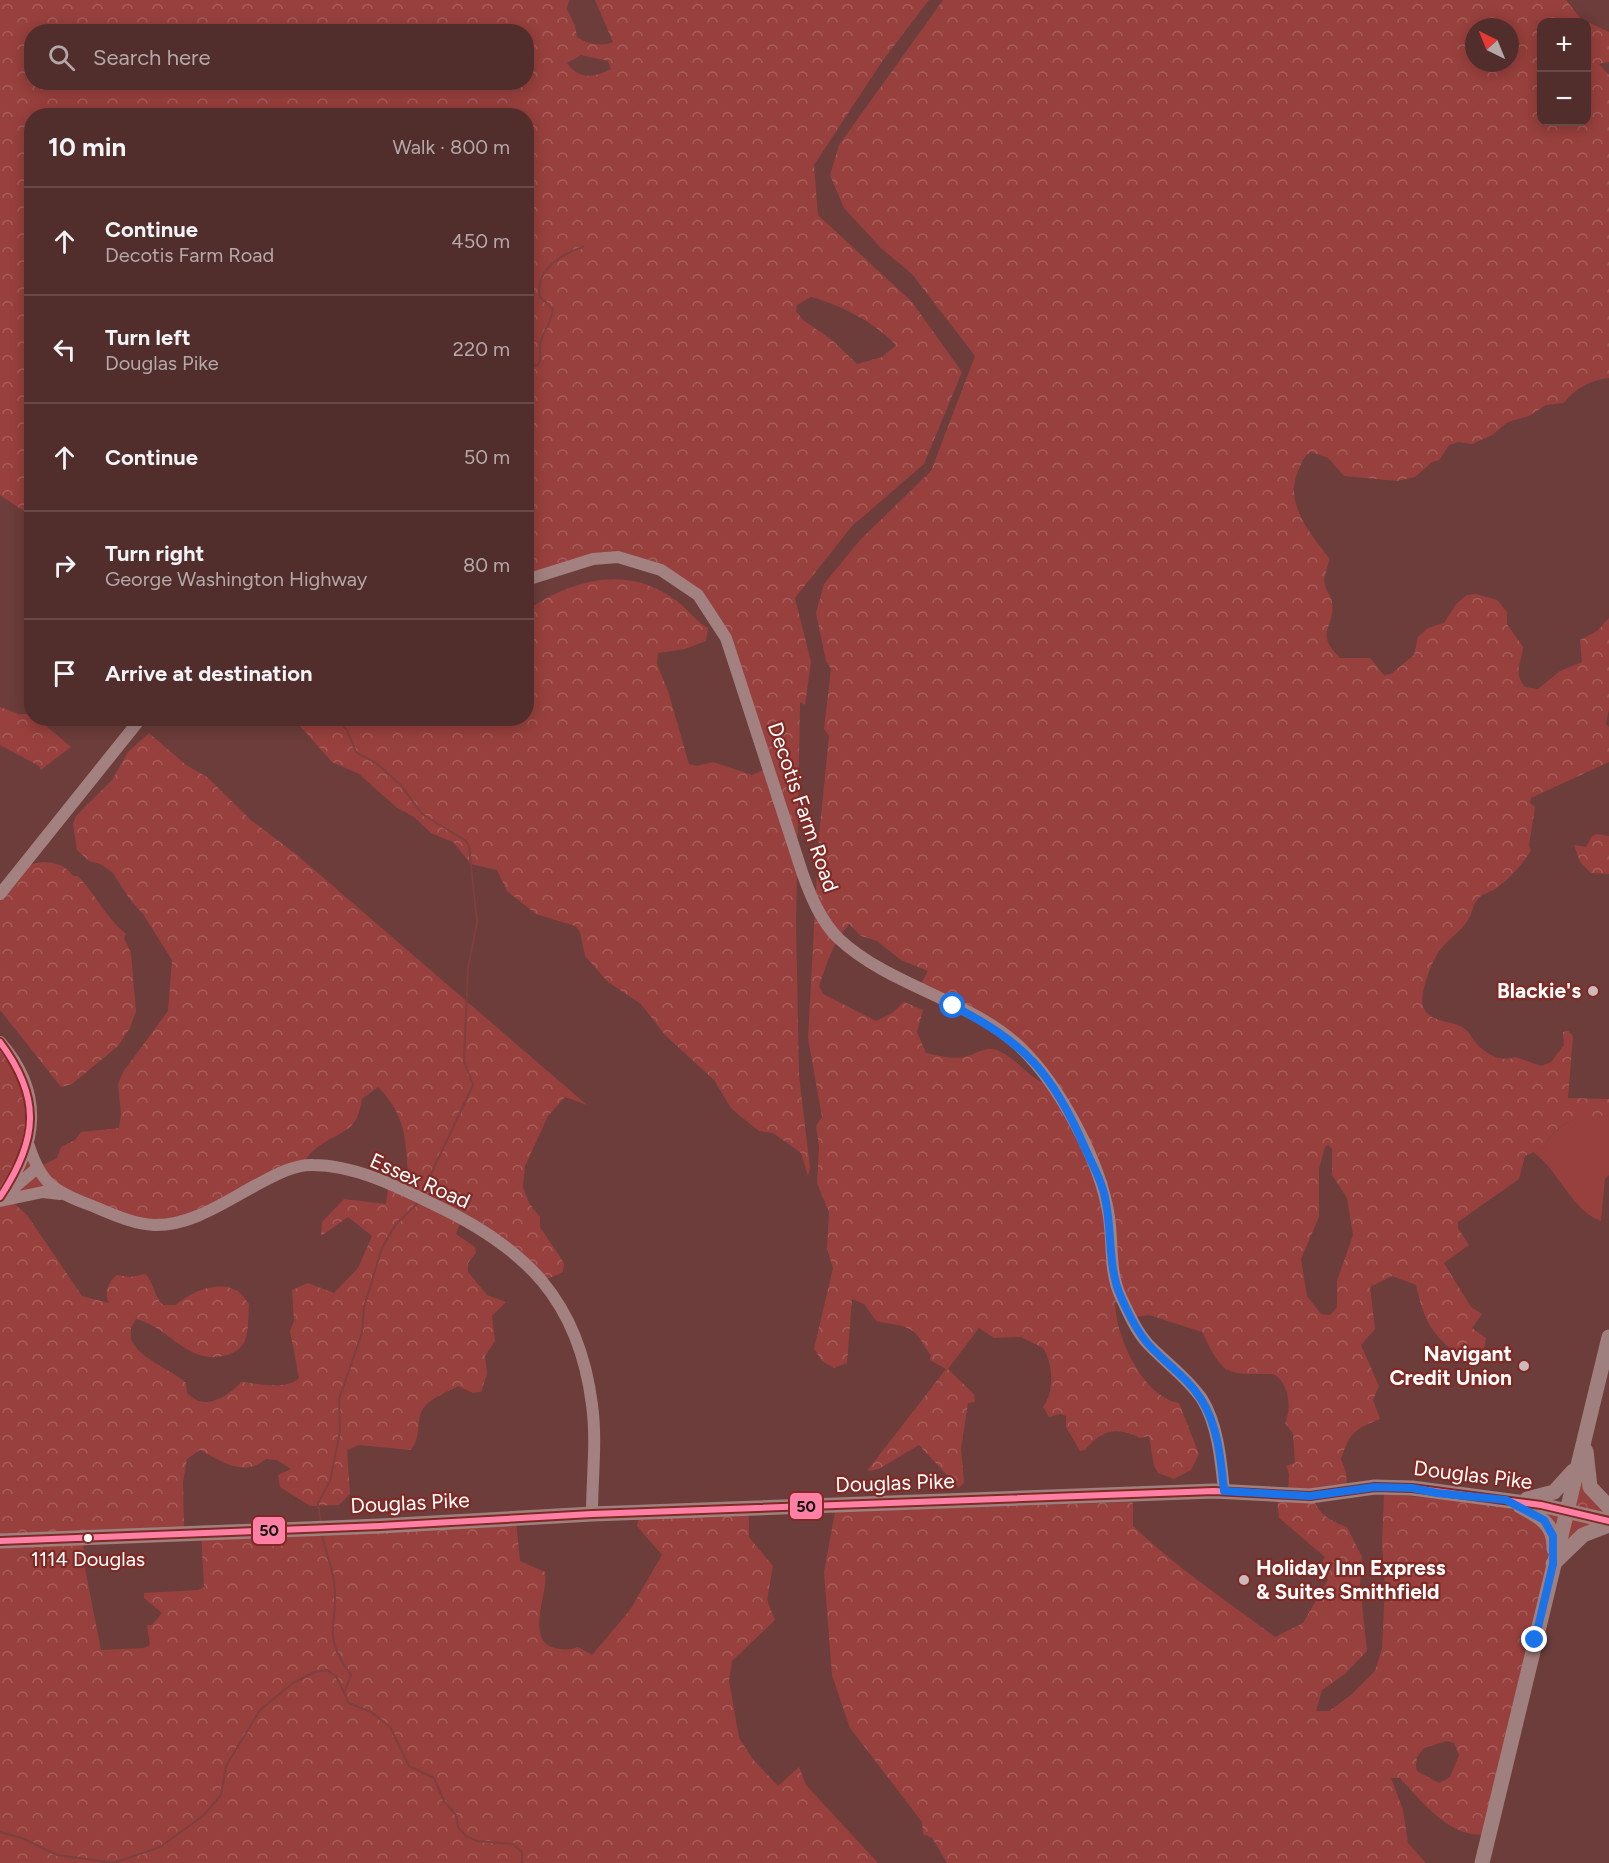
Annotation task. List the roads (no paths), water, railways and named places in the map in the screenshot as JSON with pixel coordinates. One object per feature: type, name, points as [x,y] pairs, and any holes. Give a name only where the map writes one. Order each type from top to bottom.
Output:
[{"type":"main road","points":[[1482,1863],[1609,1337]]},
{"type":"main road","points":[[1506,1500],[1539,1497],[1561,1488],[1578,1463],[1583,1446]]},
{"type":"main road","points":[[1583,1446],[1587,1454],[1590,1487],[1609,1507]]},
{"type":"main road","name":"Douglas Pike","points":[[0,1541],[592,1514],[1224,1491],[1310,1496],[1375,1487],[1412,1488],[1506,1500],[1567,1510],[1609,1523]]},
{"type":"main road","points":[[1506,1500],[1533,1513],[1548,1525],[1553,1536],[1553,1564]]},
{"type":"main road","points":[[1553,1564],[1582,1536],[1609,1523]]},
{"type":"street","name":"Decotis Farm Road","points":[[534,577],[593,559],[618,557],[661,570],[698,595],[726,638],[814,905],[837,937],[878,965],[993,1025],[1019,1047],[1046,1076],[1060,1096],[1103,1188],[1119,1294],[1136,1327],[1149,1345],[1169,1362],[1202,1400],[1212,1420],[1222,1464],[1224,1491]]},
{"type":"street","points":[[0,894],[135,726]]},
{"type":"street","points":[[0,1042],[15,1061],[26,1090],[31,1118],[29,1146],[18,1172],[0,1199]]},
{"type":"street","name":"Essex Road","points":[[29,1146],[36,1169],[60,1194],[126,1220],[153,1225],[185,1222],[280,1172],[312,1164],[347,1170],[388,1182],[502,1242],[536,1273],[565,1312],[583,1354],[592,1407],[592,1514]]},
{"type":"street","points":[[0,1199],[36,1169]]},
{"type":"street","points":[[0,1199],[43,1192],[60,1194]]},
{"type":"waterway","points":[[534,366],[538,365],[541,358],[541,341],[553,309],[540,297],[541,279],[551,264],[583,247]]},
{"type":"waterway","points":[[343,726],[356,752],[376,763],[400,784],[422,814],[466,841],[469,846],[477,922],[468,968],[464,1061],[473,1085],[423,1191]]},
{"type":"waterway","points":[[321,1524],[318,1503],[330,1481],[340,1431],[339,1399],[362,1333],[364,1307],[382,1248],[396,1224],[417,1204]]},
{"type":"waterway","points":[[322,1535],[334,1581],[333,1638],[341,1660],[351,1675],[345,1691]]},
{"type":"waterway","points":[[0,1832],[22,1838],[57,1855],[114,1863],[160,1847],[204,1815],[221,1795],[226,1766],[260,1710],[293,1683],[315,1672],[327,1670],[336,1676],[349,1703],[371,1712],[390,1727],[409,1766],[434,1778],[444,1801],[456,1815],[458,1827],[466,1836],[477,1841],[513,1844],[522,1852],[522,1863]]},
{"type":"place","name":"Blackie's","points":[[1593,991]]},
{"type":"place","name":"Navigant Credit Union","points":[[1524,1366]]},
{"type":"place","name":"1114 Douglas","points":[[88,1538]]},
{"type":"place","name":"Holiday Inn Express & Suites Smithfield","points":[[1244,1580]]}]
